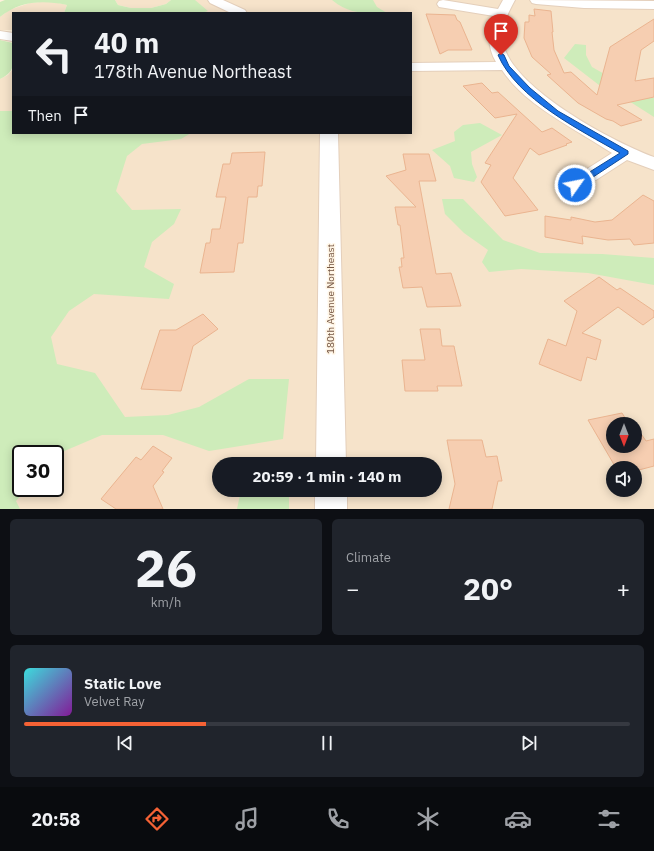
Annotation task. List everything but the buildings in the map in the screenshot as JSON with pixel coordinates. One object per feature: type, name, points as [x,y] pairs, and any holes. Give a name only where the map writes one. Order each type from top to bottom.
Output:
[{"type":"street","points":[[214,0],[239,12]]},
{"type":"street","points":[[536,0],[584,4],[654,5]]},
{"type":"street","points":[[443,4],[505,6],[496,27],[496,44],[506,66],[528,90],[556,112],[625,153],[654,164]]},
{"type":"street","points":[[0,35],[12,37]]},
{"type":"street","points":[[412,67],[506,66]]},
{"type":"street","name":"180th Avenue Northeast","points":[[329,134],[331,457]]},
{"type":"street","points":[[575,185],[625,153]]},
{"type":"street","points":[[331,497],[332,509]]},
{"type":"shaded area","points":[[115,0],[171,0],[166,4],[151,8],[131,8],[118,5]]},
{"type":"shaded area","points":[[179,0],[654,0],[654,509],[0,509],[0,380],[116,134],[412,134],[412,12],[173,12]]},
{"type":"shaded area","points":[[49,1],[67,5],[64,12],[12,12],[12,30],[0,30],[0,17],[9,10],[30,3]]},
{"type":"shaded area","points":[[12,70],[12,111],[0,111],[0,79],[8,75]]},
{"type":"green space","points":[[5,0],[115,0],[118,5],[131,8],[151,8],[166,4],[171,0],[195,0],[208,11],[64,12],[67,5],[40,2],[15,8],[0,17],[0,2]]},
{"type":"green space","points":[[332,0],[373,0],[377,7],[385,12],[358,12],[339,5]]},
{"type":"green space","points":[[0,40],[12,43],[12,68],[6,76],[0,79]]},
{"type":"green space","points":[[575,44],[586,45],[586,55],[592,67],[622,84],[637,98],[654,98],[654,117],[632,103],[608,92],[564,58]]},
{"type":"green space","points":[[0,111],[12,111],[12,134],[189,134],[181,139],[142,144],[127,156],[116,191],[132,210],[181,209],[174,224],[152,242],[144,267],[174,284],[169,299],[94,294],[69,311],[51,337],[57,364],[95,373],[125,417],[168,415],[199,407],[249,379],[289,379],[283,439],[209,451],[163,435],[102,435],[64,451],[64,445],[12,445],[12,497],[19,497],[16,501],[20,509],[0,509]]},
{"type":"green space","points":[[480,123],[502,135],[471,152],[472,164],[477,177],[474,182],[454,178],[450,166],[432,150],[455,141],[454,132],[463,125]]},
{"type":"green space","points":[[442,199],[463,199],[503,240],[540,253],[602,254],[654,258],[654,285],[588,273],[521,269],[489,272],[482,262],[488,250],[464,233],[445,214]]},
{"type":"green space","points":[[240,497],[289,497],[289,509],[237,509]]},
{"type":"route","points":[[501,55],[506,66],[528,90],[546,105],[625,153],[575,185]]}]
